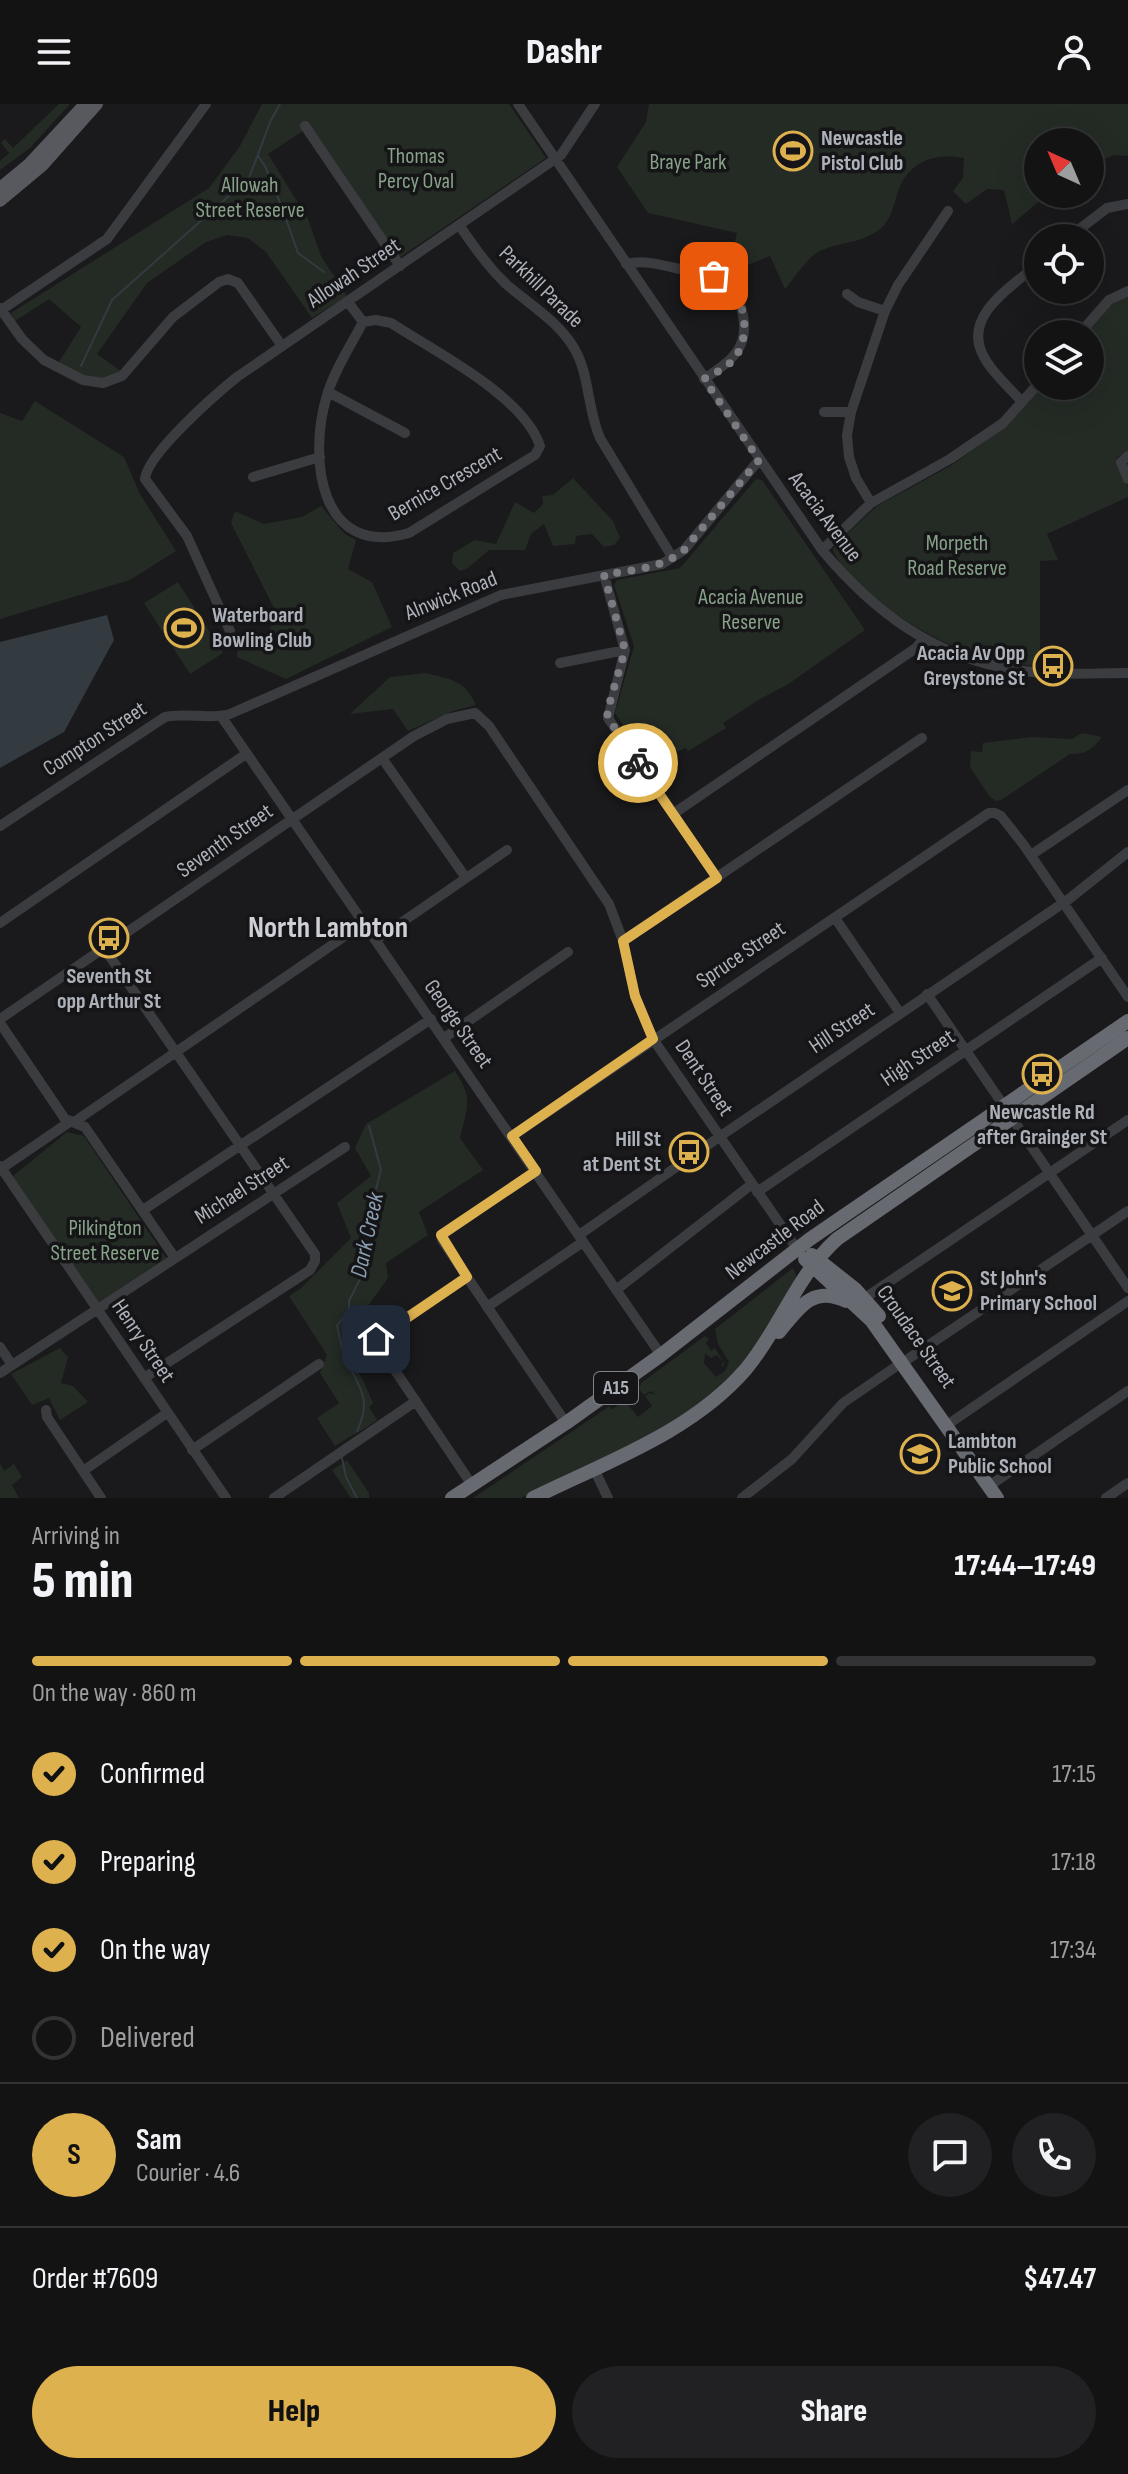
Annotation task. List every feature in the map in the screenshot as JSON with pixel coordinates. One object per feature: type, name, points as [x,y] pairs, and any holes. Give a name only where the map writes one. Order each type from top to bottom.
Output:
[{"type":"highway","name":"Newcastle Road","points":[[533,1498],[663,1434],[694,1415],[731,1385],[753,1360],[814,1262],[848,1231],[1128,1021]]},
{"type":"highway","name":"Newcastle Road","points":[[452,1498],[566,1423],[661,1355],[797,1249],[1128,1038]]},
{"type":"highway","points":[[848,1231],[837,1252],[837,1259],[861,1300]]},
{"type":"highway","name":"Croudace Street","points":[[797,1249],[861,1300],[993,1492]]},
{"type":"highway","name":"Croudace Street","points":[[814,1262],[861,1300]]},
{"type":"highway","points":[[753,1360],[799,1308],[814,1297],[861,1300]]},
{"type":"main road","points":[[0,188],[28,165],[85,104]]},
{"type":"main road","points":[[0,201],[42,166],[97,104]]},
{"type":"street","points":[[206,104],[107,239],[0,309],[36,353],[91,383],[109,382],[122,376],[173,317],[228,279],[238,283],[282,346]]},
{"type":"street","name":"Acacia Avenue","points":[[518,104],[822,550],[870,602],[923,639],[966,657],[1018,670],[1128,673]]},
{"type":"street","name":"Allowah Street","points":[[230,631],[187,536],[147,482],[146,471],[209,399],[237,377],[564,152],[595,104]]},
{"type":"street","points":[[305,126],[400,266]]},
{"type":"street","points":[[1086,224],[1107,208],[1128,204]]},
{"type":"street","points":[[871,503],[856,478],[849,457],[847,435],[851,412],[885,311],[898,285],[948,211]]},
{"type":"street","name":"Parkhill Parade","points":[[459,225],[494,273],[573,345],[581,360],[597,430],[669,552]]},
{"type":"street","points":[[626,264],[640,261],[714,276],[730,284],[744,317],[744,334],[731,361],[704,379]]},
{"type":"street","points":[[1022,402],[982,354],[978,338],[980,321],[990,306],[1024,276]]},
{"type":"street","points":[[1091,320],[1109,300],[1128,291]]},
{"type":"street","points":[[847,294],[858,302],[885,311]]},
{"type":"street","points":[[348,302],[363,322]]},
{"type":"street","name":"Bernice Crescent","points":[[376,320],[391,323],[485,383],[509,402],[529,425],[540,446],[535,455],[409,533],[375,538],[345,525],[332,513],[325,495],[320,422],[328,392],[363,322],[376,320]]},
{"type":"street","points":[[328,392],[405,433]]},
{"type":"street","points":[[822,550],[871,503],[961,452],[1003,423],[1024,400]]},
{"type":"street","points":[[824,412],[851,412]]},
{"type":"street","points":[[253,477],[320,457]]},
{"type":"street","name":"Alnwick Road","points":[[221,716],[501,595],[662,564],[674,559],[759,460]]},
{"type":"street","points":[[1125,460],[1128,479]]},
{"type":"street","points":[[604,575],[625,650],[607,712],[608,718],[717,878]]},
{"type":"street","points":[[673,814],[916,648],[923,639]]},
{"type":"street","points":[[560,663],[625,650]]},
{"type":"street","name":"Seventh Street","points":[[0,1021],[429,727],[470,713],[479,715]]},
{"type":"street","name":"Compton Street","points":[[0,826],[155,721],[174,715],[221,716]]},
{"type":"street","name":"Dent Street","points":[[479,715],[597,886],[617,922],[635,996],[653,1039],[797,1249]]},
{"type":"street","name":"George Street","points":[[221,716],[661,1355]]},
{"type":"street","points":[[623,941],[922,738]]},
{"type":"street","points":[[0,923],[246,754]]},
{"type":"street","points":[[382,758],[466,878]]},
{"type":"street","points":[[1128,790],[1031,855],[1128,997]]},
{"type":"street","name":"Spruce Street","points":[[512,1136],[989,813],[995,813],[1031,855]]},
{"type":"street","points":[[376,940],[507,850]]},
{"type":"street","name":"Hill Street","points":[[487,1307],[721,1138],[1063,903],[1128,852]]},
{"type":"street","points":[[835,918],[900,1013]]},
{"type":"street","points":[[1,1167],[364,923]]},
{"type":"street","points":[[104,948],[315,1254],[310,1270],[144,1378]]},
{"type":"street","points":[[444,1038],[568,952]]},
{"type":"street","name":"High Street","points":[[616,1290],[754,1188],[1102,958]]},
{"type":"street","points":[[927,994],[1128,1288]]},
{"type":"street","points":[[143,1210],[431,1019]]},
{"type":"street","points":[[0,1021],[65,1119],[85,1127],[175,1258]]},
{"type":"street","points":[[861,1300],[1128,1120]]},
{"type":"street","name":"Michael Street","points":[[0,1373],[345,1147]]},
{"type":"street","name":"Henry Street","points":[[1,1167],[226,1498]]},
{"type":"street","points":[[536,1171],[441,1235],[566,1423]]},
{"type":"street","points":[[742,1498],[792,1459],[851,1396],[1128,1211]]},
{"type":"street","points":[[467,1277],[376,1339],[472,1485]]},
{"type":"street","points":[[947,1425],[1128,1301]]},
{"type":"street","points":[[0,1347],[12,1365]]},
{"type":"street","points":[[192,1450],[319,1364]]},
{"type":"street","points":[[993,1492],[1128,1391]]},
{"type":"street","points":[[274,1498],[416,1401]]},
{"type":"street","points":[[46,1410],[47,1417],[101,1498]]},
{"type":"street","points":[[83,1471],[167,1413]]},
{"type":"street","points":[[594,1469],[608,1498]]},
{"type":"street","points":[[1106,1498],[1128,1483]]},
{"type":"green space","points":[[59,104],[70,104],[30,148],[0,170],[0,161],[9,153],[1,143],[5,139],[13,148]]},
{"type":"green space","points":[[262,104],[509,104],[546,158],[399,258],[309,127],[268,154],[308,219],[321,256],[347,296],[312,318],[266,252],[248,238],[227,235],[206,242],[147,283],[97,354],[121,371],[103,379],[89,380],[57,365],[81,327],[49,299],[15,321],[11,313],[209,188],[240,146]]},
{"type":"green space","name":"Braye Park","points":[[649,104],[1128,104],[1128,156],[1114,155],[1104,159],[1104,128],[1024,128],[1024,208],[1031,208],[1012,224],[1004,190],[987,189],[966,204],[953,191],[963,178],[964,158],[936,157],[920,163],[906,176],[885,224],[862,239],[818,252],[785,289],[770,256],[738,269],[730,267],[737,233],[648,213],[617,167],[646,122]]},
{"type":"green space","name":"Morpeth Road Reserve","points":[[1128,295],[1128,451],[1116,458],[1128,487],[1128,497],[1047,534],[1058,560],[1040,561],[1040,666],[994,659],[951,645],[910,623],[856,581],[833,550],[877,506],[952,465],[1002,429],[1028,400],[1104,400],[1104,320],[1095,320]]},
{"type":"green space","points":[[35,401],[124,457],[140,494],[176,551],[130,580],[0,619],[0,413],[22,421]]},
{"type":"green space","points":[[573,478],[613,521],[620,538],[614,545],[604,547],[592,534],[576,536],[575,544],[553,546],[544,524],[531,534],[525,550],[489,550],[460,571],[452,563],[453,553],[475,540],[496,544],[515,502],[534,513],[543,504],[542,496],[553,495]]},
{"type":"green space","name":"Acacia Avenue Reserve","points":[[756,479],[762,480],[865,630],[787,685],[723,723],[726,728],[688,751],[686,748],[648,764],[615,713],[634,646],[614,585],[617,580],[680,568]]},
{"type":"green space","points":[[321,506],[345,534],[356,540],[348,569],[372,582],[392,627],[286,679],[237,657],[238,645],[255,650],[278,616],[231,523],[235,511],[264,524],[302,517]]},
{"type":"green space","name":"Waterboard Bowling Club","points":[[178,582],[223,653],[190,674],[144,603]]},
{"type":"green space","points":[[426,673],[461,685],[476,705],[453,711],[408,731],[393,709],[350,714],[390,677]]},
{"type":"green space","points":[[1082,733],[1102,737],[1088,750],[1070,754],[1001,800],[990,797],[970,767],[971,751],[982,752],[983,743],[1031,737],[1072,739]]},
{"type":"green space","points":[[455,1071],[467,1097],[460,1138],[483,1170],[419,1212],[428,1235],[386,1263],[388,1278],[363,1313],[371,1335],[346,1352],[362,1378],[373,1403],[369,1407],[377,1420],[335,1446],[317,1418],[339,1403],[320,1373],[327,1355],[289,1296],[300,1289],[351,1238],[337,1203],[371,1176],[355,1148],[366,1124]]},
{"type":"green space","name":"Pilkington Street Reserve","points":[[67,1132],[84,1136],[166,1258],[96,1304],[13,1176]]},
{"type":"green space","points":[[793,1268],[797,1277],[769,1327],[738,1368],[706,1400],[652,1434],[521,1498],[473,1498],[610,1406],[611,1410],[620,1404],[618,1400],[633,1390],[636,1392],[625,1401],[638,1417],[652,1406],[645,1396],[650,1393],[656,1395],[651,1391],[644,1395],[639,1389],[641,1383],[705,1336],[709,1339],[706,1343],[711,1351],[715,1348],[724,1363],[723,1367],[717,1355],[711,1358],[705,1353],[704,1363],[716,1377],[725,1371],[729,1362],[718,1344],[715,1329]]},
{"type":"green space","points":[[60,1348],[68,1357],[61,1383],[73,1386],[88,1402],[60,1420],[49,1398],[32,1405],[11,1374]]},
{"type":"green space","points":[[347,1460],[369,1493],[369,1498],[351,1498],[332,1470]]},
{"type":"green space","points":[[0,1463],[4,1471],[14,1464],[22,1477],[12,1485],[19,1498],[0,1498]]},
{"type":"shaded area","points":[[107,615],[114,640],[64,732],[0,768],[0,642]]},
{"type":"waterway","points":[[81,366],[112,300],[249,178],[280,104]]},
{"type":"waterway","points":[[258,156],[265,166],[298,253],[324,272]]},
{"type":"waterway","name":"Dark Creek","points":[[357,1431],[363,1412],[363,1396],[344,1355],[337,1326],[349,1309],[349,1301],[361,1277],[369,1215],[381,1170],[369,1126]]},
{"type":"waterway","name":"Dark Creek","points":[[342,1458],[346,1477],[357,1498]]},
{"type":"way so far","points":[[638,763],[608,718],[607,712],[625,650],[604,575],[674,559],[759,460],[704,379],[731,361],[744,334],[744,317],[738,297],[730,284],[714,276]]},
{"type":"place","name":"Newcastle Pistol Club","points":[[793,151]]},
{"type":"place","name":"Waterboard Bowling Club","points":[[184,628]]},
{"type":"place","name":"Acacia Av Opp Greystone St","points":[[1053,666]]},
{"type":"place","name":"Seventh St opp Arthur St","points":[[109,938]]},
{"type":"place","name":"Newcastle Rd after Grainger St","points":[[1042,1074]]},
{"type":"place","name":"Hill St at Dent St","points":[[689,1152]]},
{"type":"place","name":"St John's Primary School","points":[[952,1291]]},
{"type":"place","name":"Lambton Public School","points":[[920,1454]]},
{"type":"district","name":"North Lambton","points":[[328,928]]},
{"type":"route","points":[[376,1339],[467,1277],[441,1235],[536,1171],[512,1136],[653,1039],[635,996],[623,941],[717,878],[638,763]]},
{"type":"park label","name":"Thomas Percy Oval","points":[[416,168]]},
{"type":"park label","name":"Allowah Street Reserve","points":[[250,198]]}]
